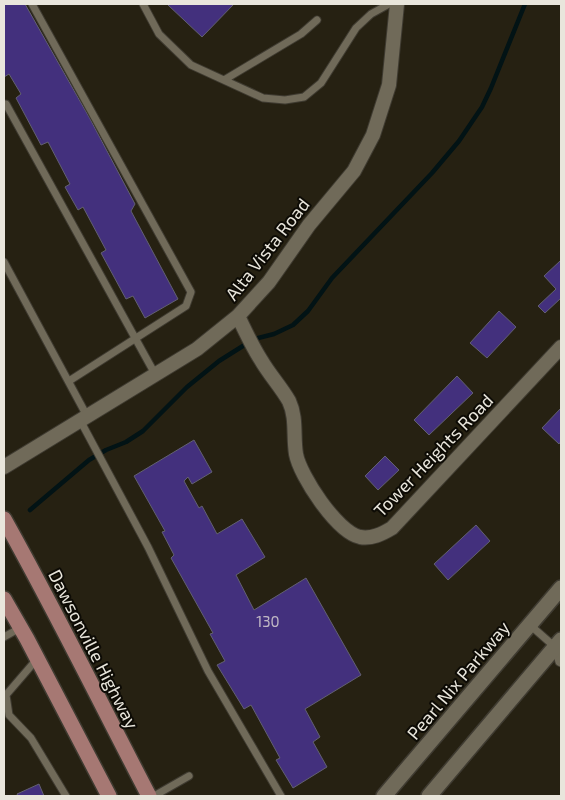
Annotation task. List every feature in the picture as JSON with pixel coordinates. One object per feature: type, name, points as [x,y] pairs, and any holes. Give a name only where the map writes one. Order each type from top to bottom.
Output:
[{"type":"main road","name":"Dawsonville Highway","points":[[4,519],[40,583],[56,618],[149,796]]},
{"type":"main road","name":"Pearl Nix Parkway","points":[[384,796],[561,588]]},
{"type":"main road","points":[[4,600],[109,796]]},
{"type":"main road","points":[[429,796],[559,645]]},
{"type":"street","name":"Alta Vista Road","points":[[4,467],[197,349],[238,316],[269,282],[309,224],[354,170],[373,135],[389,85],[396,4]]},
{"type":"street","name":"Tower Heights Road","points":[[238,316],[261,360],[289,401],[294,417],[296,454],[302,472],[320,501],[344,529],[360,537],[379,536],[392,528],[561,347]]},
{"type":"lane","points":[[32,4],[191,292],[186,306],[69,381]]},
{"type":"lane","points":[[142,4],[158,34],[191,65],[263,98],[285,100],[304,97],[320,83],[356,28],[371,14],[389,4]]},
{"type":"lane","points":[[224,80],[301,34],[317,20]]},
{"type":"lane","points":[[4,104],[6,104],[155,374]]},
{"type":"lane","points":[[4,262],[69,381],[84,418],[208,671],[281,796]]},
{"type":"lane","points":[[530,624],[559,645],[559,662],[561,663]]},
{"type":"lane","points":[[4,636],[20,628]]},
{"type":"lane","points":[[37,659],[6,695],[8,715],[31,738],[66,796]]},
{"type":"lane","points":[[154,796],[189,776]]},
{"type":"building","points":[[4,4],[25,4],[89,117],[135,204],[131,211],[178,299],[145,318],[133,296],[126,299],[101,253],[106,250],[83,207],[78,210],[65,187],[70,184],[48,142],[41,145],[16,98],[21,94],[9,74],[4,77]]},
{"type":"building","points":[[169,4],[234,4],[202,37]]},
{"type":"building","points":[[560,261],[561,298],[545,313],[538,306],[556,289],[544,276]]},
{"type":"building","points":[[499,311],[516,327],[487,358],[470,343]]},
{"type":"building","points":[[457,376],[473,393],[429,435],[414,420]]},
{"type":"building","points":[[561,408],[561,441],[559,444],[542,428]]},
{"type":"building","points":[[194,440],[212,472],[192,484],[188,477],[184,481],[199,508],[202,506],[217,534],[242,519],[265,557],[236,575],[254,610],[306,578],[361,675],[305,709],[320,737],[313,742],[327,767],[293,788],[276,760],[280,758],[251,705],[244,709],[217,665],[225,661],[210,634],[213,633],[171,558],[174,555],[162,532],[165,531],[134,476]]},
{"type":"building","points":[[385,456],[399,470],[378,490],[365,476]]},
{"type":"building","points":[[476,525],[490,541],[448,580],[434,564]]},
{"type":"building","points":[[39,784],[44,796],[18,796],[17,794]]},
{"type":"waterway","points":[[30,510],[89,460],[106,450],[126,442],[143,431],[187,387],[219,361],[254,339],[274,334],[293,325],[308,311],[332,278],[432,173],[459,141],[482,107],[525,4]]}]
